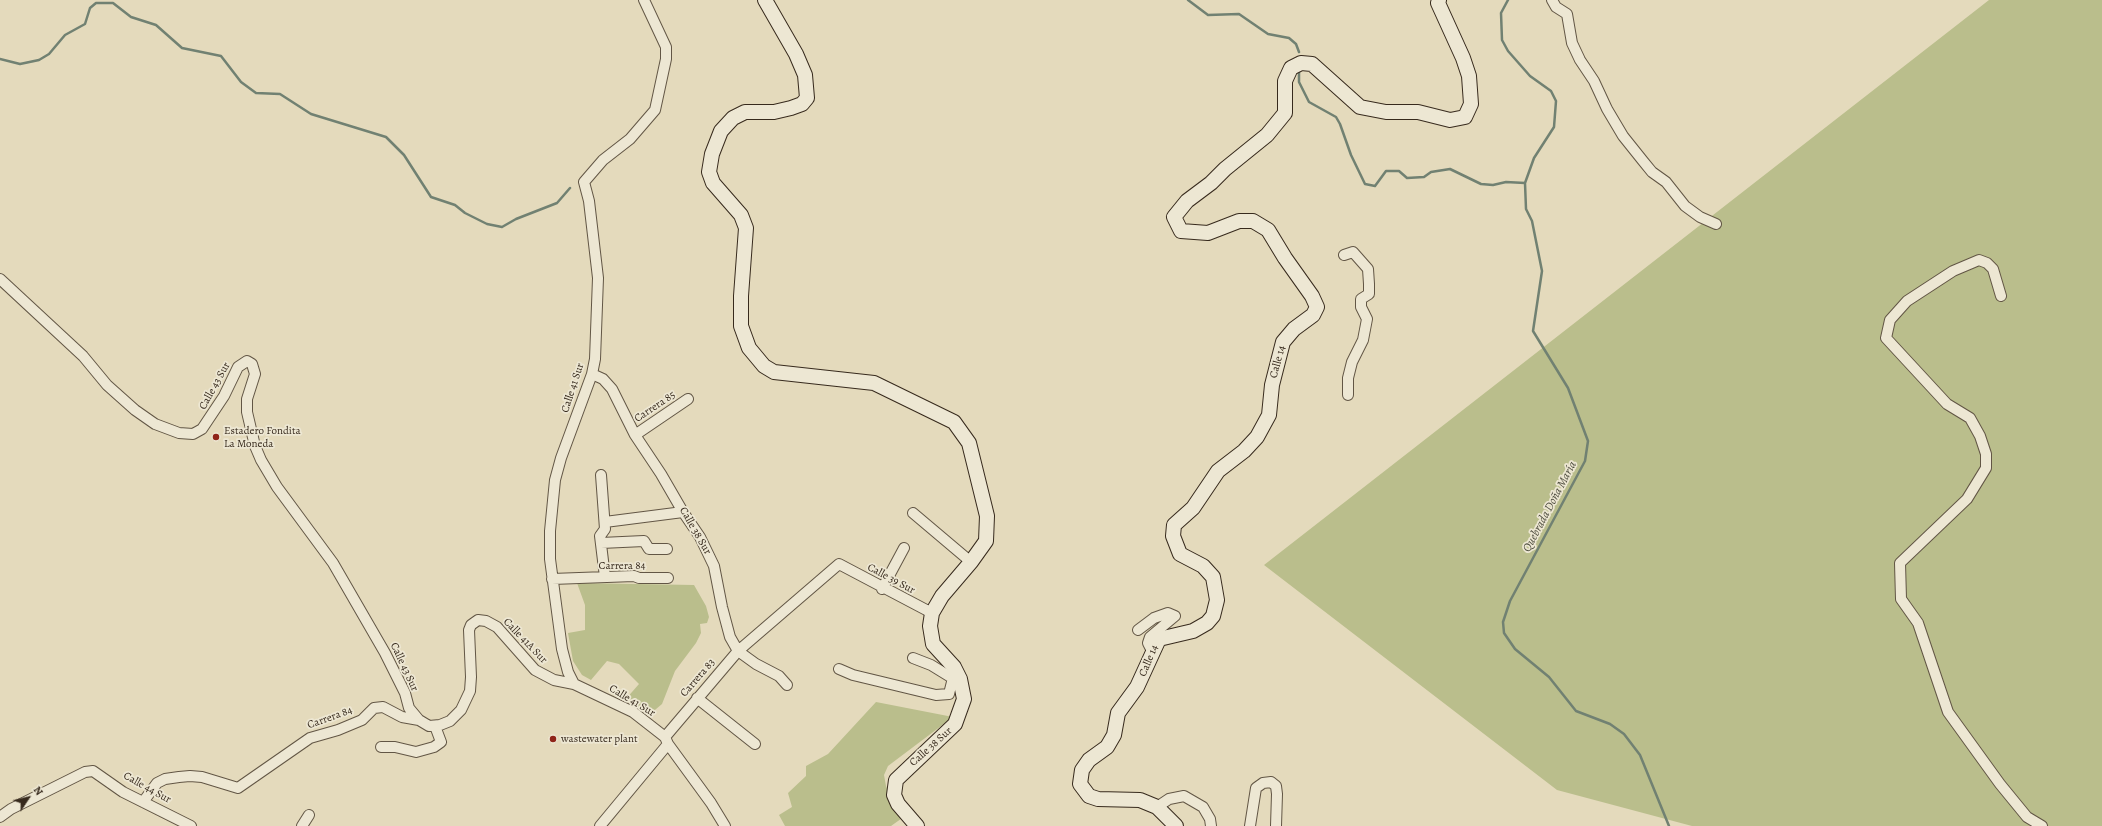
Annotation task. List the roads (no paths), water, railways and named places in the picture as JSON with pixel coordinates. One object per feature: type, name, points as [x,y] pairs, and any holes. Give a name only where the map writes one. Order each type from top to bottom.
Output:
[{"type":"street","name":"Calle 41 Sur","points":[[644,0],[666,47],[666,59],[655,110],[630,139],[603,160],[584,182],[590,201],[598,278],[592,374],[561,458],[555,480],[550,531],[552,579],[562,649],[568,672],[574,684],[633,712],[666,740],[711,803],[725,826]]},
{"type":"street","name":"Calle 38 Sur","points":[[765,0],[796,54],[805,76],[806,98],[802,104],[791,108],[774,112],[745,112],[733,118],[721,131],[712,154],[709,172],[713,183],[741,215],[746,228],[740,296],[741,326],[749,348],[764,366],[774,372],[874,383],[954,422],[969,443],[987,516],[986,541],[972,562],[942,596],[932,613],[930,626],[933,644],[954,667],[964,699],[955,724],[896,780],[894,796],[913,825]]},
{"type":"street","name":"Calle 14","points":[[1176,826],[1157,807],[1133,798],[1098,799],[1089,796],[1080,784],[1082,770],[1088,760],[1107,747],[1114,735],[1118,713],[1137,687],[1147,667],[1152,651],[1159,639],[1193,631],[1207,623],[1213,616],[1217,600],[1213,577],[1203,566],[1180,554],[1172,536],[1174,525],[1193,508],[1218,471],[1244,450],[1257,437],[1269,415],[1272,385],[1283,342],[1294,329],[1313,315],[1317,307],[1312,296],[1285,258],[1268,230],[1253,221],[1239,221],[1208,233],[1181,231],[1174,217],[1187,201],[1211,183],[1225,169],[1267,135],[1285,113],[1285,81],[1291,68],[1301,63],[1312,64],[1360,107],[1386,112],[1418,112],[1450,120],[1465,117],[1472,104],[1469,76],[1463,58],[1438,3],[1439,0]]},
{"type":"street","points":[[1552,0],[1556,7],[1567,14],[1572,43],[1623,136],[1652,172],[1666,182],[1685,206],[1700,217],[1716,224]]},
{"type":"street","points":[[1344,255],[1353,252],[1368,269],[1369,284],[1369,294],[1361,298],[1361,307],[1366,319],[1363,340],[1352,362],[1348,378],[1348,395]]},
{"type":"street","points":[[2001,296],[1992,269],[1987,263],[1979,260],[1953,271],[1907,301],[1890,320],[1886,338],[1947,404],[1970,418],[1980,436],[1986,454],[1986,468],[1967,499],[1900,563],[1901,599],[1918,623],[1948,712],[2000,784],[2027,817],[2042,826]]},
{"type":"street","name":"Calle 43 Sur","points":[[0,279],[83,356],[107,385],[135,410],[155,424],[179,433],[193,434],[202,429],[224,396],[238,367],[247,361],[252,364],[256,374],[247,399],[247,412],[255,446],[261,460],[277,487],[333,563],[385,653],[405,692],[409,708],[419,720]]},
{"type":"street","name":"Calle 38 Sur","points":[[592,374],[603,379],[612,389],[635,435],[662,474],[683,512],[700,537],[714,566],[722,607],[730,637],[738,651],[756,664],[779,676],[787,685]]},
{"type":"street","name":"Carrera 85","points":[[635,435],[688,399]]},
{"type":"street","points":[[601,475],[605,529],[600,536],[605,578]]},
{"type":"street","points":[[605,522],[683,512]]},
{"type":"street","points":[[913,514],[972,562]]},
{"type":"street","points":[[601,543],[644,541],[649,549],[668,549]]},
{"type":"street","points":[[882,588],[904,548]]},
{"type":"street","name":"Carrera 83","points":[[600,826],[697,698],[738,651],[839,564]]},
{"type":"street","name":"Calle 39 Sur","points":[[839,564],[932,613]]},
{"type":"street","name":"Carrera 84","points":[[552,579],[634,576],[639,578],[668,578]]},
{"type":"street","points":[[1138,630],[1154,618],[1168,613],[1175,616],[1150,637],[1148,643],[1152,651]]},
{"type":"street","name":"Calle 41A Sur","points":[[435,726],[440,726],[455,718],[465,705],[470,692],[471,677],[469,630],[475,622],[482,620],[491,623],[505,634],[535,670],[554,680],[574,684]]},
{"type":"street","points":[[913,658],[931,665],[958,680]]},
{"type":"street","points":[[839,669],[853,675],[936,695],[949,694],[952,682],[958,680]]},
{"type":"street","points":[[697,698],[755,744]]},
{"type":"street","name":"Carrera 84","points":[[143,802],[157,783],[165,779],[178,777],[202,777],[238,788],[310,738],[338,730],[362,720],[374,708],[383,707],[402,717],[419,720],[429,726],[435,726]]},
{"type":"street","points":[[382,747],[395,747],[416,752],[434,747],[441,742],[434,728],[435,726]]},
{"type":"street","name":"Calle 44 Sur","points":[[0,817],[11,809],[85,772],[93,770],[143,802],[191,826]]},
{"type":"street","points":[[1250,826],[1256,788],[1263,783],[1272,782],[1276,786],[1277,794],[1276,826]]},
{"type":"street","points":[[1157,807],[1169,799],[1184,796],[1203,807],[1210,819],[1211,826]]},
{"type":"street","points":[[302,826],[309,815]]},
{"type":"waterway","points":[[1188,0],[1208,15],[1239,14],[1268,34],[1289,38],[1296,44],[1299,52]]},
{"type":"waterway","name":"Quebrada Doña María","points":[[1508,0],[1501,13],[1502,40],[1508,51],[1530,76],[1551,91],[1556,101],[1554,127],[1534,158],[1525,183],[1526,209],[1532,221],[1542,271],[1533,331],[1568,388],[1588,441],[1585,461],[1510,601],[1503,622],[1504,633],[1515,649],[1549,677],[1576,711],[1610,724],[1624,734],[1640,755],[1669,826]]},
{"type":"waterway","points":[[0,59],[20,64],[39,60],[49,54],[65,35],[85,24],[90,8],[96,3],[113,3],[131,17],[156,25],[182,48],[221,56],[241,82],[256,93],[280,94],[311,114],[386,137],[404,155],[431,197],[455,205],[465,213],[487,224],[502,227],[516,219],[557,203],[570,188]]},
{"type":"waterway","points":[[1299,70],[1299,82],[1309,102],[1336,117],[1351,155],[1365,184],[1375,186],[1386,171],[1399,171],[1407,178],[1424,177],[1431,172],[1450,169],[1481,184],[1493,185],[1506,182],[1525,183]]},
{"type":"place","name":"Estadero Fondita La Moneda","points":[[216,437]]},
{"type":"place","name":"wastewater plant","points":[[553,739]]}]
